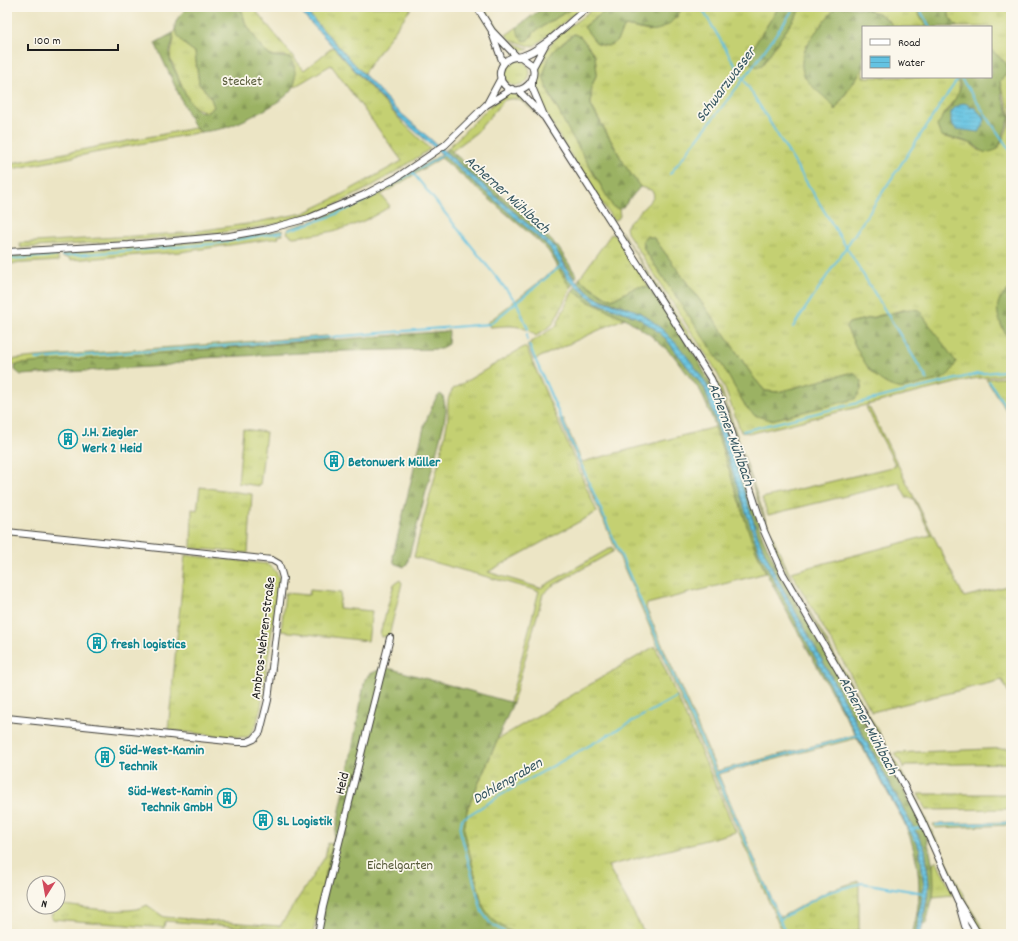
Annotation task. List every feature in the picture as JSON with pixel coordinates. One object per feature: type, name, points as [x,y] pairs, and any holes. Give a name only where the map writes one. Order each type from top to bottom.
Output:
[{"type":"street","points":[[545,118],[515,90],[505,85],[501,78],[500,70],[503,63],[510,58],[518,56],[547,41],[589,7]]},
{"type":"street","points":[[478,9],[492,31],[503,63]]},
{"type":"street","points":[[492,31],[518,56],[529,61],[533,67],[534,75],[532,87],[545,118],[711,379],[725,412],[764,531],[783,574],[898,774],[921,819],[958,901],[978,934]]},
{"type":"street","points":[[533,67],[547,41]]},
{"type":"street","points":[[7,252],[143,244],[229,236],[264,230],[309,218],[344,204],[396,178],[445,145],[486,105],[501,78]]},
{"type":"street","points":[[486,105],[515,90],[526,87],[532,82]]},
{"type":"street","name":"Ambros-Nehren-Straße","points":[[7,532],[272,560],[279,564],[283,578],[268,700],[260,732],[254,739],[247,742],[237,742],[7,718]]},
{"type":"street","name":"Heid","points":[[318,934],[322,907],[390,638]]},
{"type":"street","points":[[958,901],[965,926],[970,934]]},
{"type":"green space","name":"Stecket","points":[[188,7],[239,7],[242,11],[245,22],[263,50],[271,56],[291,58],[294,65],[295,76],[293,88],[289,93],[273,105],[241,121],[225,128],[201,132],[193,125],[155,43],[173,33],[170,60],[186,95],[196,109],[202,112],[208,112],[214,107],[210,96],[199,84],[195,52],[181,40],[176,31],[175,27],[177,20]]},
{"type":"green space","points":[[239,7],[253,7],[304,70],[333,47],[404,124],[430,149],[387,177],[342,202],[310,215],[280,223],[248,229],[185,236],[21,248],[19,243],[183,233],[247,224],[304,213],[335,198],[402,161],[331,65],[294,87],[295,78],[286,56],[271,56],[263,50],[245,22],[242,11]]},
{"type":"green space","points":[[302,7],[412,7],[363,74]]},
{"type":"green space","points":[[481,7],[483,7],[508,41],[529,49],[522,51],[514,49],[508,44],[495,29]]},
{"type":"green space","points":[[544,7],[574,7],[534,32],[527,41],[522,40],[519,37],[517,27]]},
{"type":"green space","points":[[574,7],[583,7],[533,47],[511,40],[506,35],[517,27],[518,30],[532,37],[534,32]]},
{"type":"green space","points":[[595,7],[610,7],[585,26],[616,42],[625,26],[649,31],[677,17],[682,7],[779,7],[746,58],[757,66],[762,65],[802,7],[836,7],[806,46],[805,77],[834,106],[835,110],[862,70],[862,78],[956,78],[959,88],[958,96],[944,114],[941,136],[970,143],[980,151],[998,149],[1009,124],[1010,116],[1000,82],[1007,72],[1007,64],[992,51],[992,26],[956,26],[949,17],[948,8],[1011,7],[1011,288],[1000,298],[1001,325],[1011,344],[1011,374],[972,379],[753,433],[741,432],[725,389],[714,367],[628,234],[626,228],[628,224],[653,198],[654,194],[651,190],[640,187],[626,167],[591,105],[591,88],[597,73],[595,55],[581,37],[574,34],[555,49],[549,57],[549,94],[613,207],[619,209],[620,216],[618,219],[613,220],[562,142],[540,101],[535,85],[538,62],[539,60],[543,61],[545,59],[541,56],[559,35]],"holes":[[[646,236],[654,238],[721,329],[754,378],[765,391],[778,392],[850,373],[805,411],[771,420],[746,407],[723,366],[644,249],[643,241]],[[907,309],[943,379],[899,388],[885,382],[869,370],[849,323]]]},
{"type":"green space","points":[[610,7],[682,7],[673,21],[658,30],[647,30],[625,26],[616,42],[608,46],[597,44],[584,27]]},
{"type":"green space","points":[[779,7],[802,7],[762,65],[757,67],[746,60],[746,58]]},
{"type":"green space","points":[[836,7],[851,7],[873,11],[886,19],[892,25],[862,26],[862,69],[834,111],[834,106],[807,81],[802,68],[802,58],[805,49]]},
{"type":"green space","points":[[864,7],[915,7],[925,26],[891,26],[892,25],[887,19]]},
{"type":"green space","points":[[915,7],[950,7],[948,8],[949,17],[956,26],[925,26]]},
{"type":"green space","points":[[176,28],[185,45],[195,52],[199,84],[210,96],[214,107],[207,112],[191,106],[170,58],[174,39],[173,33]]},
{"type":"green space","points":[[574,34],[581,37],[595,56],[597,73],[591,88],[591,106],[626,167],[640,187],[623,207],[619,209],[613,207],[566,126],[546,86],[543,76],[549,57],[555,49]]},
{"type":"green space","points":[[992,51],[1007,64],[1007,72],[1000,82],[1002,96],[1010,117],[998,149],[984,152],[967,142],[941,136],[937,126],[958,94],[960,83],[956,78],[992,78]]},
{"type":"green space","points":[[517,60],[526,64],[530,73],[526,82],[517,86],[508,82],[504,73],[508,64]]},
{"type":"green space","points":[[509,92],[517,94],[536,114],[525,104],[517,100],[508,99],[503,101],[477,132],[451,152],[448,148],[489,107]]},
{"type":"green space","points":[[195,128],[201,132],[7,170],[7,164]]},
{"type":"green space","points":[[448,148],[558,247],[577,276],[575,279],[554,247],[445,151]]},
{"type":"green space","points":[[442,154],[549,247],[573,283],[571,288],[552,256],[544,246],[439,156]]},
{"type":"green space","points":[[439,156],[441,158],[381,195],[390,206],[379,213],[355,224],[319,234],[293,237],[287,233],[289,228],[329,214],[366,197]]},
{"type":"green space","points":[[282,230],[283,235],[278,236],[279,238],[181,252],[70,260],[69,258],[62,257],[61,255],[64,252],[230,239]]},
{"type":"green space","points":[[621,231],[701,352],[721,388],[767,524],[793,582],[910,787],[966,901],[986,934],[980,934],[961,901],[924,820],[775,551],[722,396],[708,370]]},
{"type":"green space","points":[[611,234],[616,236],[649,287],[636,287],[614,299],[606,297],[579,279]]},
{"type":"green space","points":[[646,236],[654,238],[721,329],[754,378],[765,391],[778,392],[850,373],[855,374],[862,381],[861,390],[855,399],[771,420],[754,415],[746,407],[722,365],[644,249],[643,240]]},
{"type":"green space","points":[[56,253],[59,261],[7,264],[7,256]]},
{"type":"green space","points":[[558,267],[571,288],[553,324],[536,336],[520,327],[490,327],[487,323]]},
{"type":"green space","points":[[579,279],[606,297],[614,299],[636,287],[649,287],[700,364],[714,391],[763,538],[782,577],[902,787],[926,835],[933,865],[934,885],[933,897],[926,924],[923,924],[929,884],[925,849],[776,576],[760,542],[715,400],[688,359],[667,334],[639,312],[595,297],[577,283]]},
{"type":"green space","points":[[576,286],[595,302],[635,316],[656,329],[666,339],[705,389],[736,476],[756,542],[920,850],[924,886],[916,934],[912,934],[916,920],[919,891],[917,863],[904,822],[769,578],[752,541],[713,420],[701,392],[673,355],[650,335],[625,318],[587,301],[573,290]]},
{"type":"green space","points":[[1011,288],[1011,344],[998,316],[998,304],[1005,293]]},
{"type":"green space","points":[[573,290],[587,301],[625,318],[534,360],[527,345],[556,326]]},
{"type":"green space","points":[[910,309],[919,310],[956,362],[951,372],[944,377],[908,388],[898,388],[888,385],[872,372],[860,355],[846,327],[849,323]]},
{"type":"green space","points":[[449,331],[448,344],[441,349],[343,351],[202,358],[164,366],[21,375],[15,370],[15,367],[19,364]]},
{"type":"green space","points":[[327,336],[329,339],[7,366],[7,360],[35,357]]},
{"type":"green space","points":[[524,347],[527,349],[597,512],[488,572],[540,588],[612,547],[614,551],[552,586],[543,594],[513,703],[510,702],[539,591],[414,557],[444,441],[448,419],[448,402],[450,393],[453,389]]},
{"type":"green space","points":[[1011,377],[1011,402],[1008,402],[1011,407],[1011,418],[986,379]]},
{"type":"green space","points":[[440,394],[443,396],[446,410],[444,423],[407,564],[404,567],[394,563],[393,556],[425,423],[435,400]]},
{"type":"green space","points":[[866,407],[869,407],[964,597],[1011,585],[1011,697],[1002,680],[872,712],[791,572],[931,535],[913,498],[907,498],[899,483],[768,515],[762,498],[896,466]]},
{"type":"green space","points":[[563,419],[582,462],[715,427],[752,541],[766,573],[647,604],[646,608],[717,771],[855,735],[857,738],[718,774],[779,916],[781,917],[830,890],[859,881],[859,930],[845,934],[783,934],[560,420]]},
{"type":"green space","points":[[243,429],[266,432],[260,486],[238,483]]},
{"type":"green space","points":[[200,487],[252,494],[248,553],[191,548],[192,509],[197,510]]},
{"type":"green space","points":[[185,555],[268,564],[275,571],[279,579],[261,708],[256,726],[248,737],[227,737],[168,730]]},
{"type":"green space","points":[[400,580],[402,583],[389,636],[381,637],[380,634],[394,584]]},
{"type":"green space","points":[[310,590],[341,593],[339,608],[372,611],[368,641],[281,631],[285,593],[309,595]]},
{"type":"green space","points":[[655,646],[736,832],[608,866],[645,934],[517,934],[506,929],[492,919],[482,904],[464,830],[467,810],[498,739]]},
{"type":"green space","name":"Eichelgarten","points":[[385,667],[513,703],[467,810],[464,830],[482,904],[492,919],[506,929],[517,934],[317,934],[318,914],[347,777],[365,679],[370,674]]},
{"type":"green space","points":[[1011,748],[1011,763],[906,765],[904,768],[895,753]]},
{"type":"green space","points":[[918,794],[1011,794],[1011,809],[926,810]]},
{"type":"green space","points":[[1011,822],[1011,825],[935,828],[933,824]]},
{"type":"green space","points":[[328,843],[332,844],[313,934],[272,929],[165,921],[164,928],[53,919],[50,917],[51,915],[66,915],[66,906],[94,909],[129,910],[147,905],[164,917],[280,926],[325,857]]},
{"type":"green space","points":[[935,861],[937,861],[953,895],[933,897],[933,865]]},
{"type":"water","points":[[296,7],[302,7],[395,108],[554,247],[571,275],[583,288],[599,299],[640,313],[651,320],[683,351],[701,376],[715,400],[760,542],[776,576],[925,849],[929,884],[921,934],[916,934],[924,886],[920,850],[842,708],[759,551],[705,389],[666,339],[655,329],[635,316],[595,302],[568,279],[549,247],[399,117]]},
{"type":"water","points":[[964,103],[975,108],[984,118],[983,126],[979,132],[956,129],[951,122],[951,112],[956,107]]},
{"type":"waterway","points":[[701,7],[738,70]]},
{"type":"waterway","name":"Schwarzwasser","points":[[670,174],[752,68],[795,7]]},
{"type":"waterway","name":"Schwarzwasser","points":[[918,7],[929,26]]},
{"type":"waterway","points":[[741,75],[927,379]]},
{"type":"waterway","points":[[793,327],[958,78]]},
{"type":"waterway","name":"Schwarzwasser","points":[[961,78],[1011,152]]},
{"type":"waterway","points":[[289,230],[332,216],[359,204],[445,154]]},
{"type":"waterway","points":[[413,173],[517,303],[528,329]]},
{"type":"waterway","points":[[62,256],[213,244],[282,232]]},
{"type":"waterway","points":[[7,259],[56,256]]},
{"type":"waterway","points":[[36,359],[235,345],[490,324],[562,265]]},
{"type":"waterway","points":[[527,334],[527,340]]},
{"type":"waterway","points":[[529,345],[786,934]]},
{"type":"waterway","points":[[743,431],[977,374],[1011,370]]},
{"type":"waterway","points":[[989,381],[1011,415]]},
{"type":"waterway","name":"Dohlengraben","points":[[507,934],[490,923],[482,912],[460,830],[462,819],[501,795],[676,697]]},
{"type":"waterway","points":[[716,773],[859,735]]},
{"type":"waterway","points":[[936,825],[1011,823]]},
{"type":"waterway","name":"Acherner Mühlbach","points":[[912,829],[920,828]]},
{"type":"waterway","points":[[779,920],[826,893],[862,883],[924,893]]},
{"type":"place","name":"J.H. Ziegler Werk 2 Heid","points":[[68,439]]},
{"type":"place","name":"Betonwerk Müller","points":[[334,461]]},
{"type":"place","name":"fresh logistics","points":[[97,643]]},
{"type":"place","name":"Süd-West-Kamin Technik","points":[[105,757]]},
{"type":"place","name":"Süd-West-Kamin Technik GmbH","points":[[227,798]]},
{"type":"place","name":"SL Logistik","points":[[263,820]]}]
